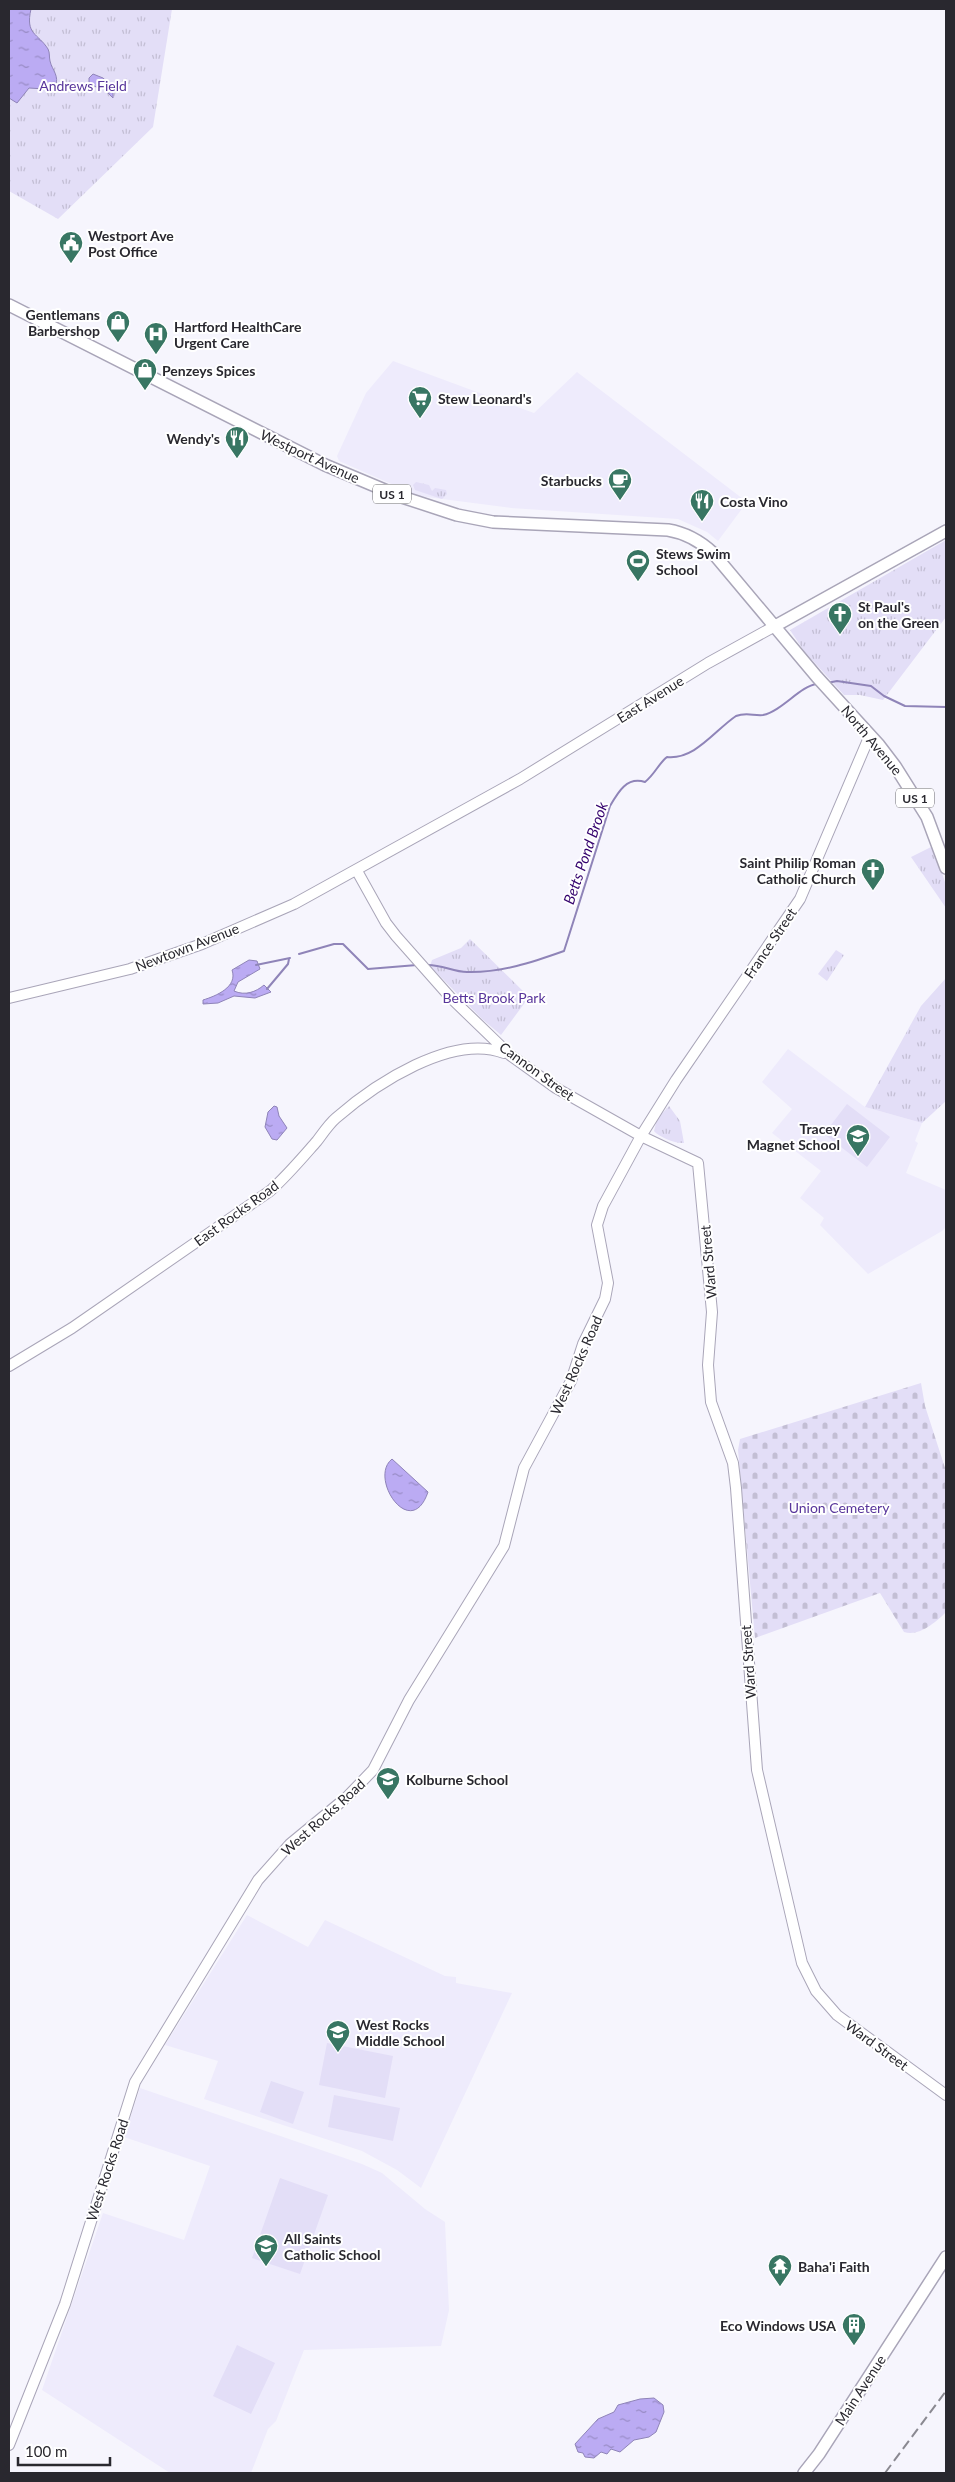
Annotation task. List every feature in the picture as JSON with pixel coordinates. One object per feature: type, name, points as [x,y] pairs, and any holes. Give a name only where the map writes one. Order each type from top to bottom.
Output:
[{"type":"main road","name":"Westport Avenue","points":[[9,305],[316,461],[399,496],[457,515],[492,522],[677,531],[700,542],[713,553],[775,626]]},
{"type":"main road","name":"East Avenue","points":[[357,871],[520,779],[700,668],[946,531]]},
{"type":"main road","name":"North Avenue","points":[[775,626],[895,766],[927,817],[946,868]]},
{"type":"main road","name":"France Street","points":[[641,1136],[688,1062],[800,899],[870,735]]},
{"type":"main road","name":"Cannon Street","points":[[357,871],[386,923],[450,997],[510,1055],[556,1088],[641,1136],[698,1163]]},
{"type":"main road","name":"Newtown Avenue","points":[[9,998],[130,969],[183,951],[294,904],[357,871]]},
{"type":"main road","name":"East Rocks Road","points":[[9,1366],[72,1328],[270,1191],[336,1118],[410,1067],[426,1059],[472,1047],[493,1048],[510,1055]]},
{"type":"main road","name":"West Rocks Road","points":[[9,2445],[65,2304],[135,2082],[258,1880],[290,1844],[347,1797],[373,1770],[414,1692],[504,1546],[524,1468],[571,1381],[583,1344],[605,1300],[608,1283],[597,1225],[603,1206],[641,1136]]},
{"type":"main road","name":"Ward Street","points":[[698,1163],[712,1312],[708,1365],[711,1402],[733,1463],[757,1770],[802,1963],[816,1991],[837,2015],[946,2095]]},
{"type":"main road","name":"Main Avenue","points":[[804,2473],[819,2454],[946,2256]]},
{"type":"shaded area","points":[[393,361],[534,413],[577,372],[747,502],[718,541],[707,532],[678,519],[511,508],[419,496],[339,461],[337,456],[366,393]]},
{"type":"shaded area","name":"Tracey Magnet School","points":[[788,1049],[865,1107],[922,1123],[915,1141],[918,1143],[906,1173],[946,1190],[946,1227],[868,1274],[820,1225],[824,1218],[800,1198],[821,1171],[772,1133],[792,1109],[762,1082]]},
{"type":"shaded area","name":"West Rocks Middle School","points":[[247,1915],[308,1947],[325,1920],[445,1976],[456,1977],[456,1983],[512,1993],[421,2188],[397,2170],[362,2151],[204,2099],[218,2061],[165,2045]]},
{"type":"shaded area","name":"All Saints Catholic School","points":[[140,2088],[362,2164],[382,2173],[425,2209],[445,2222],[449,2310],[441,2346],[304,2350],[276,2421],[268,2429],[251,2473],[170,2473],[42,2390],[103,2213],[184,2240],[210,2166],[124,2137]]},
{"type":"green space","name":"Andrews Field","points":[[9,9],[172,9],[153,127],[58,219],[9,191]]},
{"type":"green space","points":[[416,482],[429,485],[432,491],[435,488],[446,490],[447,494],[442,499],[415,490],[413,485]]},
{"type":"green space","points":[[946,540],[946,617],[883,700],[860,695],[844,695],[804,651],[790,630]]},
{"type":"green space","points":[[933,846],[946,885],[946,908],[911,857]]},
{"type":"green space","name":"Betts Brook Park","points":[[470,939],[529,997],[501,1035],[482,1019],[430,966],[432,960],[461,948]]},
{"type":"green space","points":[[836,950],[844,955],[827,981],[818,974]]},
{"type":"green space","points":[[946,978],[946,1101],[922,1123],[865,1107],[921,1006]]},
{"type":"green space","points":[[847,1104],[890,1137],[867,1167],[824,1134]]},
{"type":"green space","points":[[669,1106],[680,1121],[684,1143],[668,1140],[654,1131],[657,1119]]},
{"type":"green space","name":"Union Cemetery","points":[[921,1383],[925,1406],[946,1471],[946,1612],[921,1631],[904,1632],[880,1593],[755,1638],[738,1450],[740,1439]]},
{"type":"green space","points":[[327,2043],[393,2056],[385,2098],[319,2085]]},
{"type":"green space","points":[[271,2081],[304,2092],[293,2124],[260,2112]]},
{"type":"green space","points":[[334,2095],[400,2108],[393,2141],[328,2127]]},
{"type":"green space","points":[[280,2178],[328,2195],[300,2274],[252,2258]]},
{"type":"green space","points":[[237,2345],[275,2363],[251,2414],[213,2396]]},
{"type":"water","points":[[9,9],[31,9],[31,29],[48,49],[57,80],[55,87],[45,89],[29,88],[17,103],[9,98]]},
{"type":"water","points":[[93,74],[103,78],[113,87],[113,98],[102,87],[96,87],[89,82],[89,78]]},
{"type":"water","points":[[249,960],[257,961],[260,969],[238,982],[234,991],[250,992],[264,985],[271,992],[255,998],[234,996],[218,1003],[203,1004],[203,1000],[225,990],[232,981],[232,970]]},
{"type":"water","points":[[274,1106],[277,1107],[279,1116],[287,1128],[277,1140],[272,1139],[265,1127],[268,1112]]},
{"type":"water","points":[[392,1459],[428,1492],[421,1506],[412,1511],[403,1509],[388,1491],[385,1479],[386,1468]]},
{"type":"water","points":[[654,2398],[663,2405],[664,2412],[656,2432],[649,2437],[634,2440],[620,2452],[611,2449],[607,2454],[601,2452],[594,2458],[585,2457],[583,2453],[578,2452],[575,2444],[598,2419],[614,2412],[618,2405],[640,2399]]},
{"type":"waterway","name":"Betts Pond Brook","points":[[827,683],[837,681],[871,686],[884,696],[905,706],[946,707]]},
{"type":"waterway","name":"Betts Pond Brook","points":[[426,965],[462,972],[492,971],[529,963],[564,951],[610,806],[624,786],[633,781],[645,782],[667,757],[677,757],[696,749],[736,716],[770,713],[804,689],[817,684]]},
{"type":"waterway","name":"Betts Pond Brook","points":[[299,954],[334,944],[343,944],[368,969],[417,965]]},
{"type":"waterway","name":"Betts Pond Brook","points":[[256,965],[290,958]]},
{"type":"waterway","name":"Betts Pond Brook","points":[[267,989],[288,964],[289,959]]},
{"type":"railway","points":[[885,2473],[946,2391]]},
{"type":"place","name":"Westport Ave Post Office","points":[[71,264]]},
{"type":"place","name":"Gentlemans Barbershop","points":[[118,343]]},
{"type":"place","name":"Hartford HealthCare Urgent Care","points":[[156,355]]},
{"type":"place","name":"Penzeys Spices","points":[[145,391]]},
{"type":"place","name":"Stew Leonard's","points":[[420,419]]},
{"type":"place","name":"Wendy's","points":[[237,459]]},
{"type":"place","name":"Starbucks","points":[[620,501]]},
{"type":"place","name":"Costa Vino","points":[[702,522]]},
{"type":"place","name":"Stews Swim School","points":[[638,582]]},
{"type":"place","name":"St Paul's on the Green","points":[[840,635]]},
{"type":"place","name":"Saint Philip Roman Catholic Church","points":[[873,891]]},
{"type":"place","name":"Tracey Magnet School","points":[[858,1157]]},
{"type":"place","name":"Kolburne School","points":[[388,1800]]},
{"type":"place","name":"West Rocks Middle School","points":[[338,2053]]},
{"type":"place","name":"All Saints Catholic School","points":[[266,2267]]},
{"type":"place","name":"Baha'i Faith","points":[[780,2287]]},
{"type":"place","name":"Eco Windows USA","points":[[854,2346]]}]
